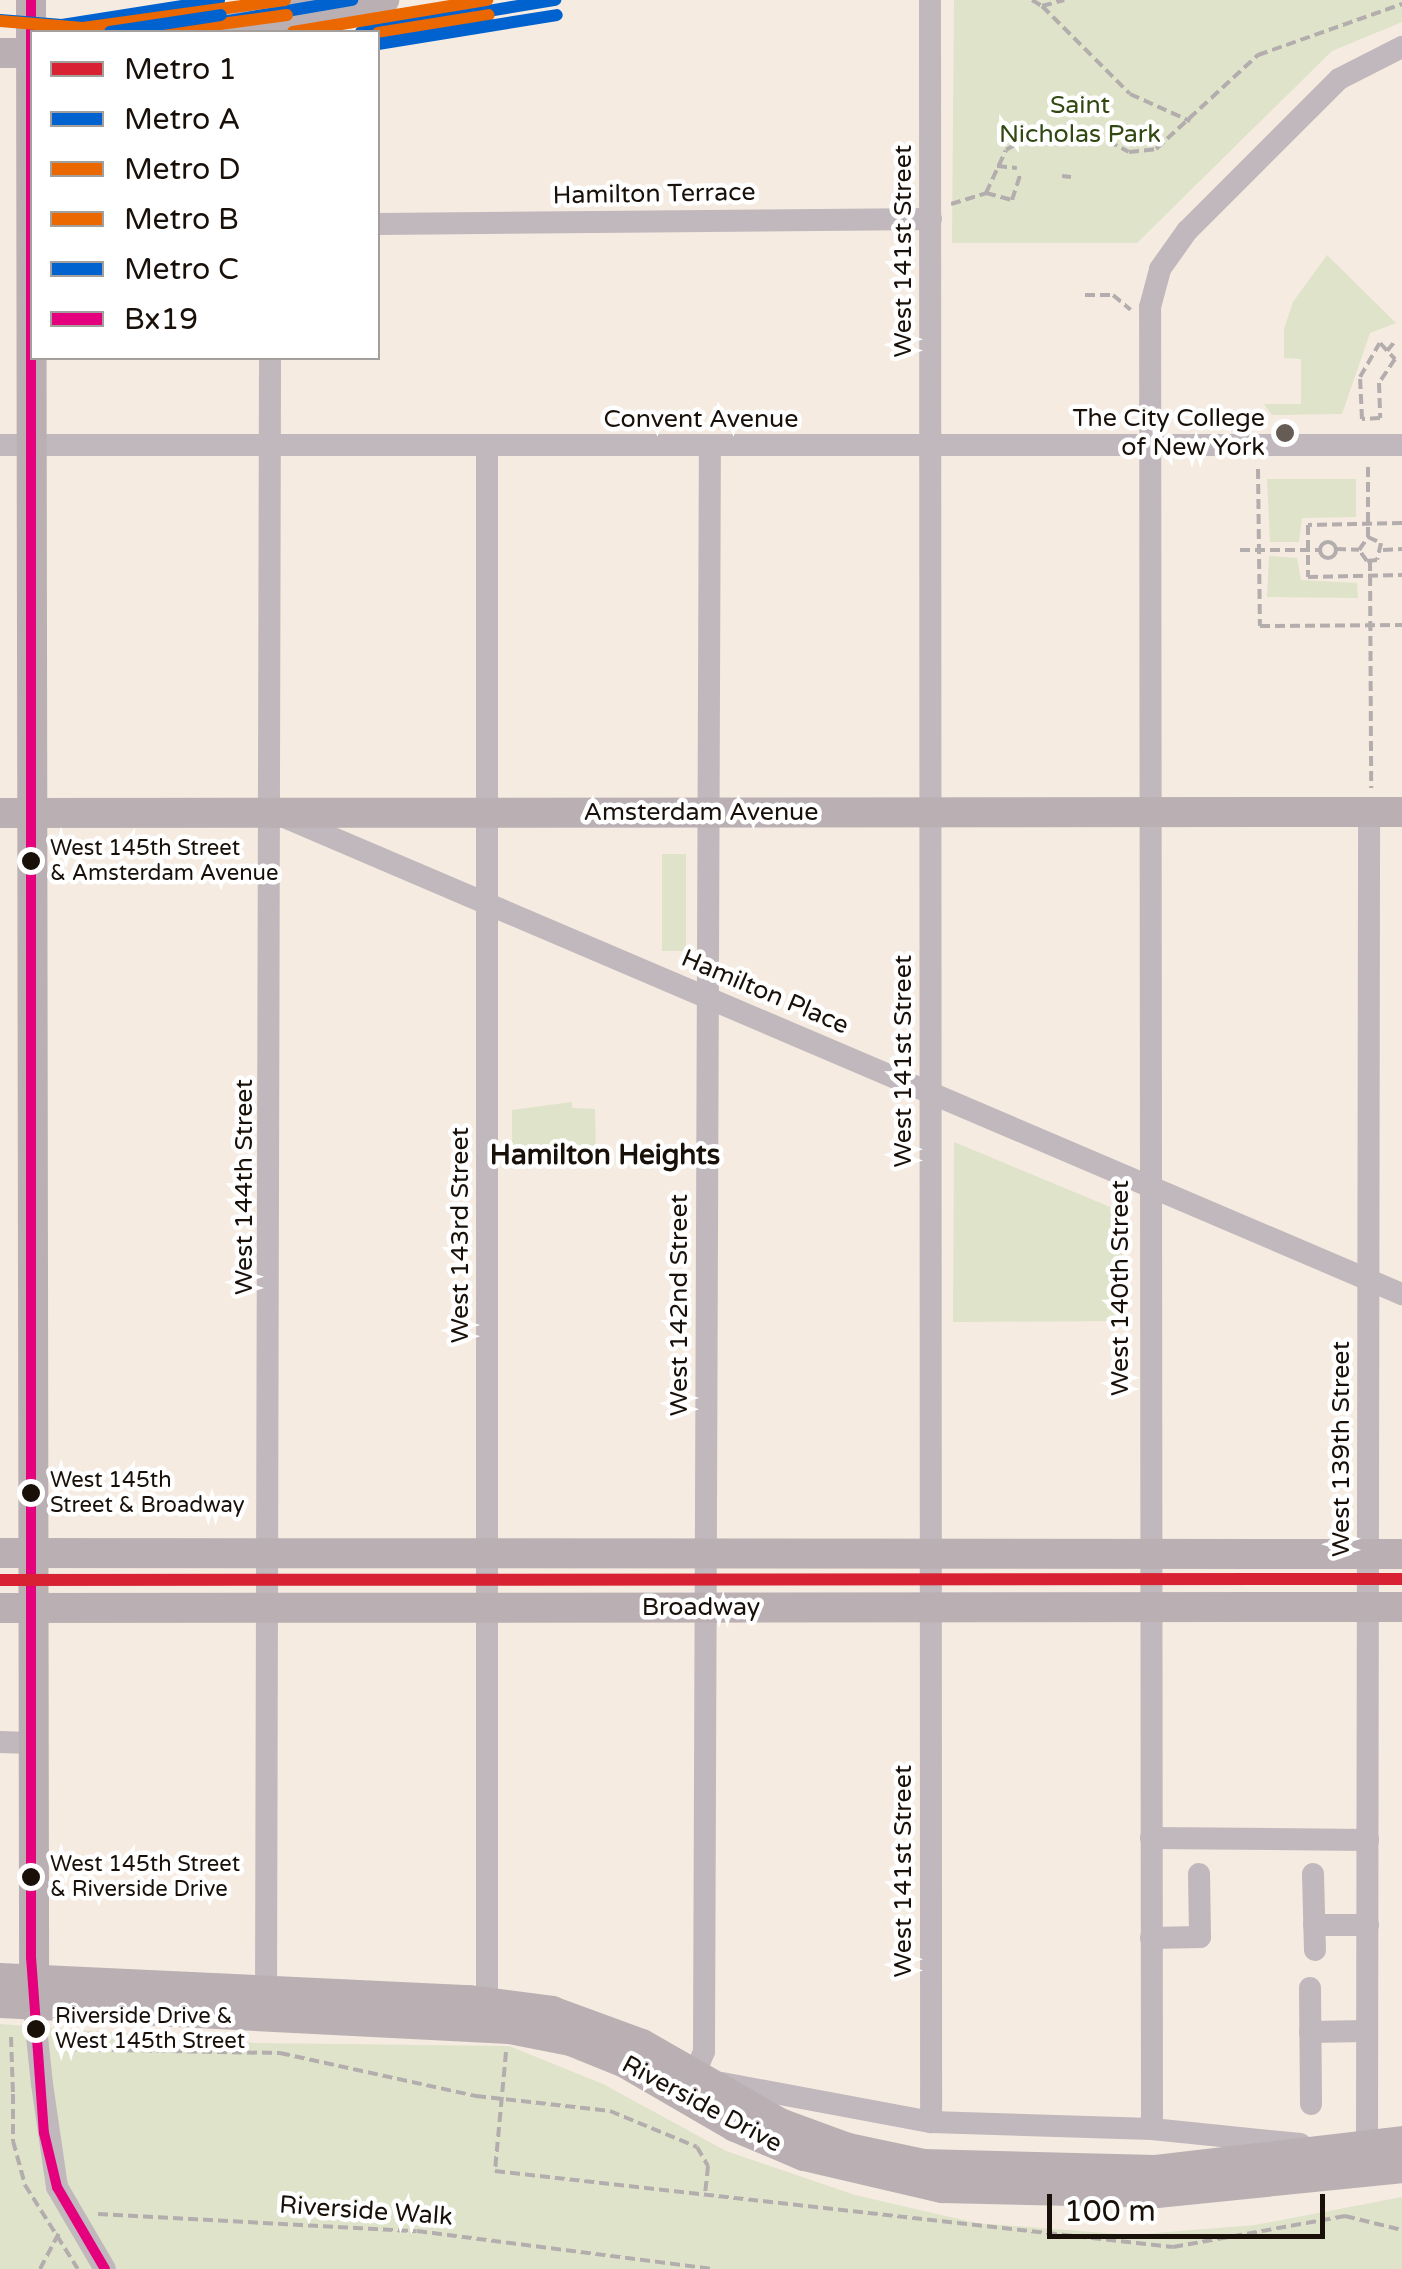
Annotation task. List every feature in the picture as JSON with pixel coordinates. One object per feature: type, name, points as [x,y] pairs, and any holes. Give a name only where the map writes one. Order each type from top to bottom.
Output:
[{"type":"main road","points":[[32,0],[32,30]]},
{"type":"main road","points":[[204,30],[384,0]]},
{"type":"main road","points":[[0,53],[30,53]]},
{"type":"main road","points":[[30,99],[15,445],[15,1742],[33,1995]]},
{"type":"main road","name":"Amsterdam Avenue","points":[[15,813],[1402,812]]},
{"type":"main road","points":[[15,1554],[1402,1554]]},
{"type":"main road","name":"Broadway","points":[[15,1608],[1402,1607]]},
{"type":"main road","name":"Riverside Drive","points":[[0,1978],[33,1995]]},
{"type":"main road","name":"Riverside Drive","points":[[0,2004],[33,1995],[266,2004],[494,2023],[592,2049],[696,2084],[812,2136],[923,2164],[1156,2170],[1333,2152],[1402,2168]]},
{"type":"main road","name":"Riverside Drive","points":[[696,2084],[804,2156],[900,2183],[958,2190],[1158,2192],[1369,2159],[1402,2141]]},
{"type":"street","name":"West 141st Street","points":[[930,0],[931,2122]]},
{"type":"street","name":"West 140th Street","points":[[1152,2129],[1147,1187],[1150,315],[1164,262],[1339,79],[1402,47]]},
{"type":"street","name":"Hamilton Terrace","points":[[380,224],[930,218]]},
{"type":"street","name":"West 144th Street","points":[[266,2004],[271,1554],[270,360]]},
{"type":"street","name":"Convent Avenue","points":[[15,445],[1402,445]]},
{"type":"street","name":"West 143rd Street","points":[[487,445],[488,1606],[494,2023]]},
{"type":"street","name":"West 142nd Street","points":[[696,2084],[704,2052],[710,448]]},
{"type":"street","name":"Hamilton Place","points":[[272,812],[1402,1294]]},
{"type":"street","name":"West 139th Street","points":[[1369,812],[1369,2159]]},
{"type":"street","points":[[1151,1838],[1368,1840]]},
{"type":"street","points":[[1151,1938],[1200,1937],[1199,1874]]},
{"type":"street","points":[[1312,1874],[1315,1950]]},
{"type":"street","points":[[1314,1926],[1368,1925]]},
{"type":"street","points":[[1310,1988],[1311,2104]]},
{"type":"street","points":[[33,1995],[44,2132],[57,2187],[105,2269]]},
{"type":"street","points":[[1310,2032],[1367,2031]]},
{"type":"street","name":"Riverside Drive","points":[[696,2084],[931,2122],[1152,2129],[1333,2152]]},
{"type":"path","points":[[1032,0],[1130,94],[1190,121]]},
{"type":"path","points":[[1042,6],[1064,0]]},
{"type":"path","points":[[986,193],[1006,150],[1026,138],[1065,142],[1095,134],[1128,152],[1156,150],[1258,54],[1402,4]]},
{"type":"path","points":[[930,218],[986,193],[1012,200],[1018,172],[997,166]]},
{"type":"path","points":[[1062,176],[1071,176]]},
{"type":"path","points":[[1085,295],[1113,295],[1131,310]]},
{"type":"path","points":[[1387,350],[1395,341]]},
{"type":"path","points":[[1380,343],[1387,350],[1396,359],[1379,383],[1380,418],[1362,419],[1366,358],[1380,343]]},
{"type":"path","points":[[1258,469],[1260,629],[1402,625]]},
{"type":"path","points":[[1359,550],[1368,538],[1368,483]]},
{"type":"path","points":[[1402,522],[1308,524],[1308,577],[1402,575]]},
{"type":"path","points":[[1368,538],[1383,550],[1402,550]]},
{"type":"path","points":[[1240,550],[1319,550],[1330,542],[1336,550]]},
{"type":"path","points":[[1319,550],[1327,558],[1336,550],[1359,550],[1370,561],[1369,812]]},
{"type":"path","points":[[1370,561],[1383,550]]},
{"type":"path","points":[[494,2023],[501,2098],[495,2171],[1173,2247],[1345,2216],[1402,2230]]},
{"type":"path","points":[[11,2037],[13,2142],[25,2185],[78,2269]]},
{"type":"path","points":[[66,2050],[280,2053],[501,2098],[610,2111],[697,2147],[708,2166],[706,2194]]},
{"type":"path","name":"Riverside Walk","points":[[93,2214],[417,2231],[715,2269]]},
{"type":"path","points":[[40,2269],[60,2231]]},
{"type":"green space","name":"Saint Nicholas Park","points":[[954,0],[1402,0],[1402,22],[1332,51],[1137,243],[952,243]]},
{"type":"green space","points":[[1327,255],[1396,323],[1370,333],[1342,414],[1272,415],[1264,404],[1301,404],[1301,359],[1284,358],[1284,329],[1293,302]]},
{"type":"green space","points":[[1267,479],[1356,479],[1356,517],[1302,518],[1299,542],[1270,542]]},
{"type":"green space","points":[[1269,556],[1297,558],[1301,580],[1357,583],[1358,598],[1267,597]]},
{"type":"green space","points":[[662,854],[686,854],[686,951],[662,951]]},
{"type":"green space","points":[[572,1102],[572,1108],[595,1109],[596,1161],[512,1158],[512,1110]]},
{"type":"green space","points":[[954,1142],[1122,1212],[1123,1321],[953,1322]]},
{"type":"green space","points":[[0,2024],[256,2043],[509,2046],[603,2084],[726,2151],[855,2195],[976,2223],[1131,2235],[1255,2225],[1402,2197],[1402,2269],[0,2269]]},
{"type":"metro line","name":"A","points":[[0,20],[62,25],[219,0]]},
{"type":"metro line","name":"D","points":[[0,21],[83,28],[285,0]]},
{"type":"metro line","name":"A","points":[[176,30],[352,0]]},
{"type":"metro line","name":"D","points":[[305,30],[487,0]]},
{"type":"metro line","name":"A","points":[[373,30],[555,0]]},
{"type":"metro line","name":"C","points":[[123,30],[221,15]]},
{"type":"metro line","name":"B","points":[[175,30],[287,15]]},
{"type":"metro line","name":"B","points":[[380,33],[489,15]]},
{"type":"metro line","name":"C","points":[[380,44],[557,15]]},
{"type":"metro line","name":"1","points":[[0,1580],[1402,1579]]},
{"type":"transit line","name":"Bx19","points":[[31,0],[31,30]]},
{"type":"transit line","name":"Bx19","points":[[31,360],[31,1957],[44,2133],[57,2187],[105,2269]]},
{"type":"place","name":"The City College of New York","points":[[1285,433]]},
{"type":"place","name":"West 145th Street & Amsterdam Avenue","points":[[31,861]]},
{"type":"place","name":"West 145th Street & Broadway","points":[[31,1493]]},
{"type":"place","name":"West 145th Street & Riverside Drive","points":[[31,1877]]},
{"type":"place","name":"Riverside Drive & West 145th Street","points":[[36,2029]]},
{"type":"district","name":"Hamilton Heights","points":[[605,1155]]}]
